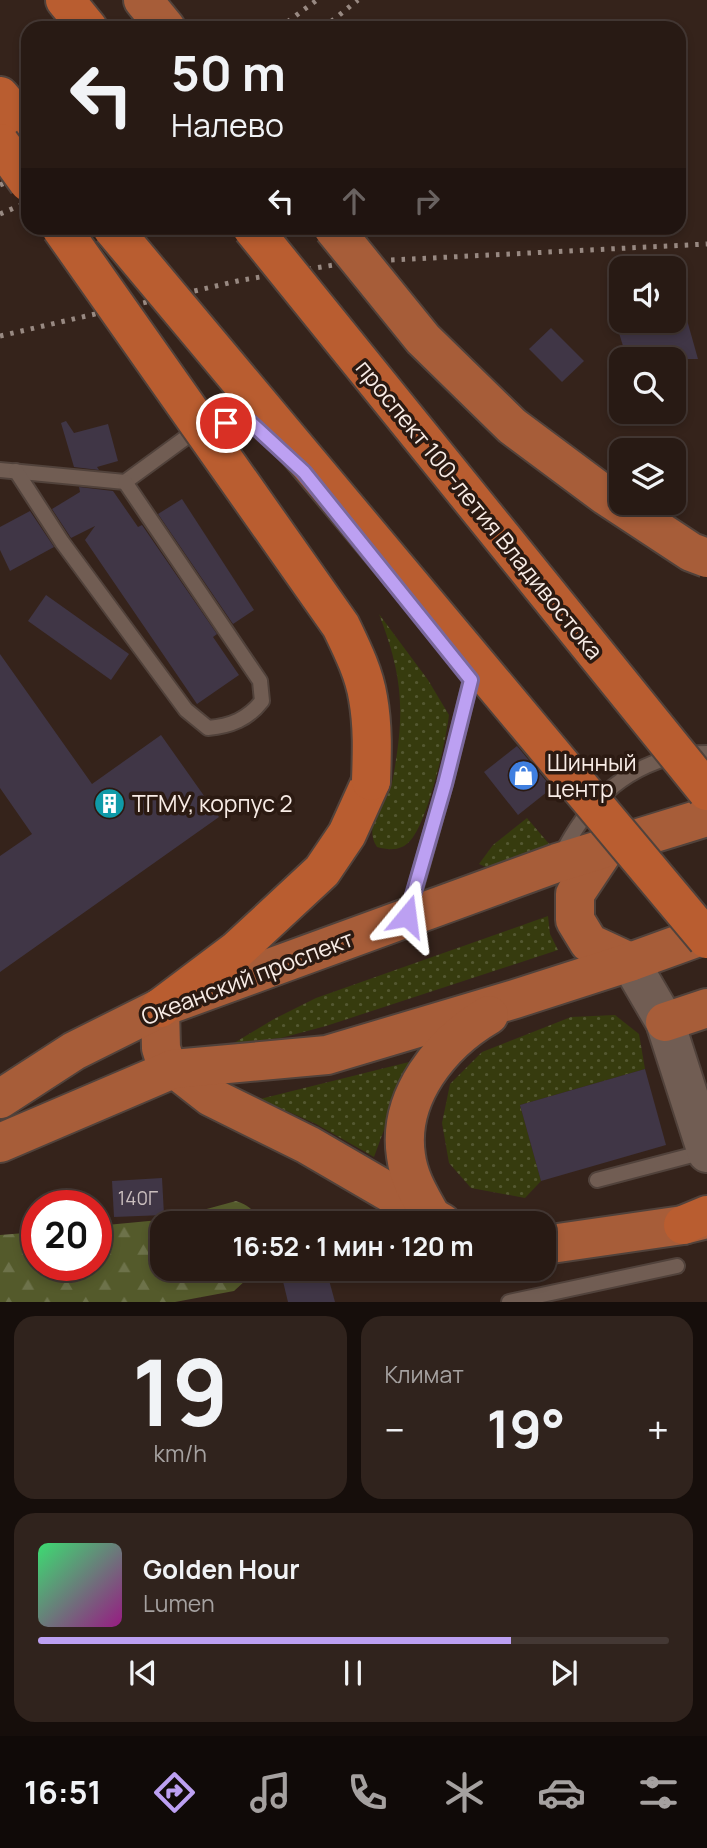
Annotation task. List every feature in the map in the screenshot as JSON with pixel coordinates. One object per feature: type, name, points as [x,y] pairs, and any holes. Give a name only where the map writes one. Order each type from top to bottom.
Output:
[{"type":"highway","points":[[65,0],[82,21]]},
{"type":"highway","points":[[0,96],[21,121]]},
{"type":"highway","points":[[0,142],[21,172]]},
{"type":"highway","points":[[66,235],[341,626],[357,660],[368,696],[372,738],[370,781],[347,834],[322,871],[237,950],[160,1008]]},
{"type":"highway","points":[[118,235],[707,936]]},
{"type":"highway","name":"проспект 100-летия Владивостока","points":[[258,235],[707,791]]},
{"type":"main road","points":[[143,0],[160,21]]},
{"type":"main road","points":[[339,235],[423,339],[512,426],[606,496],[691,552],[707,558]]},
{"type":"main road","name":"Океанский проспект","points":[[0,1099],[74,1051],[160,1008],[557,863],[707,817]]},
{"type":"main road","points":[[604,849],[575,894],[575,920],[589,943],[629,962],[665,1022],[707,1152]]},
{"type":"main road","points":[[0,1143],[173,1069],[327,1055],[515,999],[707,936]]},
{"type":"main road","points":[[431,1211],[414,1186],[406,1156],[405,1133],[420,1084],[434,1061],[473,1024],[515,999]]},
{"type":"main road","points":[[160,1008],[161,1048],[164,1061],[173,1069],[211,1097],[308,1145],[423,1211]]},
{"type":"main road","points":[[665,1022],[707,1008]]},
{"type":"main road","points":[[556,1243],[699,1219]]},
{"type":"lane","points":[[0,470],[125,482],[203,425],[249,421],[304,472],[471,680],[445,784],[407,916]]},
{"type":"lane","points":[[16,471],[62,542],[186,710],[208,728],[219,727],[250,715],[262,701],[260,681],[125,482]]},
{"type":"lane","points":[[557,863],[576,826],[608,789],[640,770],[676,755],[707,753]]},
{"type":"lane","points":[[597,1180],[707,1152]]},
{"type":"lane","points":[[509,1302],[677,1266]]},
{"type":"green space","points":[[379,614],[428,680],[449,715],[440,763],[422,820],[408,843],[393,849],[377,847],[372,830],[392,783],[400,717],[398,678]]},
{"type":"green space","points":[[527,818],[550,845],[488,868],[479,864],[493,845]]},
{"type":"green space","points":[[548,916],[550,934],[558,950],[326,1026],[281,1038],[234,1043],[316,998]]},
{"type":"green space","points":[[615,1015],[639,1034],[645,1069],[520,1105],[541,1181],[525,1198],[471,1188],[449,1163],[442,1123],[450,1084],[482,1052],[571,1017]]},
{"type":"green space","points":[[409,1062],[374,1157],[316,1124],[260,1099]]},
{"type":"green space","points":[[236,1201],[253,1211],[199,1211]]},
{"type":"green space","points":[[150,1221],[150,1281],[245,1281],[234,1291],[175,1302],[0,1302],[0,1235],[21,1233],[21,1281],[112,1281],[112,1224]]},
{"type":"building","points":[[687,320],[698,359],[686,359],[686,347],[623,347],[619,333],[686,333]]},
{"type":"building","points":[[551,328],[584,361],[562,382],[529,349]]},
{"type":"building","points":[[66,421],[74,433],[108,424],[118,461],[97,467],[99,470],[74,467],[61,423]]},
{"type":"building","points":[[79,487],[113,491],[138,527],[142,525],[217,634],[213,637],[239,675],[197,704],[85,540],[95,526],[71,538],[52,509],[80,492]]},
{"type":"building","points":[[182,499],[254,610],[233,624],[158,514]]},
{"type":"building","points":[[30,511],[54,547],[10,571],[0,550],[0,527]]},
{"type":"building","points":[[46,595],[129,654],[111,680],[28,621]]},
{"type":"building","name":"ТГМУ, корпус 2","points":[[0,654],[92,784],[161,735],[219,817],[0,972],[0,856],[32,834],[0,788]]},
{"type":"building","name":"Шинный центр","points":[[517,746],[552,788],[518,815],[484,772]]},
{"type":"building","points":[[645,1069],[666,1145],[541,1181],[520,1105]]},
{"type":"building","points":[[162,1178],[164,1211],[150,1211],[150,1216],[114,1217],[112,1181]]},
{"type":"building","points":[[283,1281],[329,1281],[335,1302],[288,1302]]},
{"type":"railway","points":[[288,21],[317,0]]},
{"type":"railway","points":[[332,21],[358,0]]},
{"type":"railway","points":[[0,185],[21,176]]},
{"type":"railway","points":[[0,214],[21,205]]},
{"type":"railway","points":[[0,336],[242,280],[352,262],[707,244]]},
{"type":"place","name":"Шинный центр","points":[[524,775]]},
{"type":"place","name":"ТГМУ, корпус 2","points":[[109,803]]},
{"type":"route","points":[[226,423],[249,421],[304,472],[471,680],[445,784],[407,916]]}]
